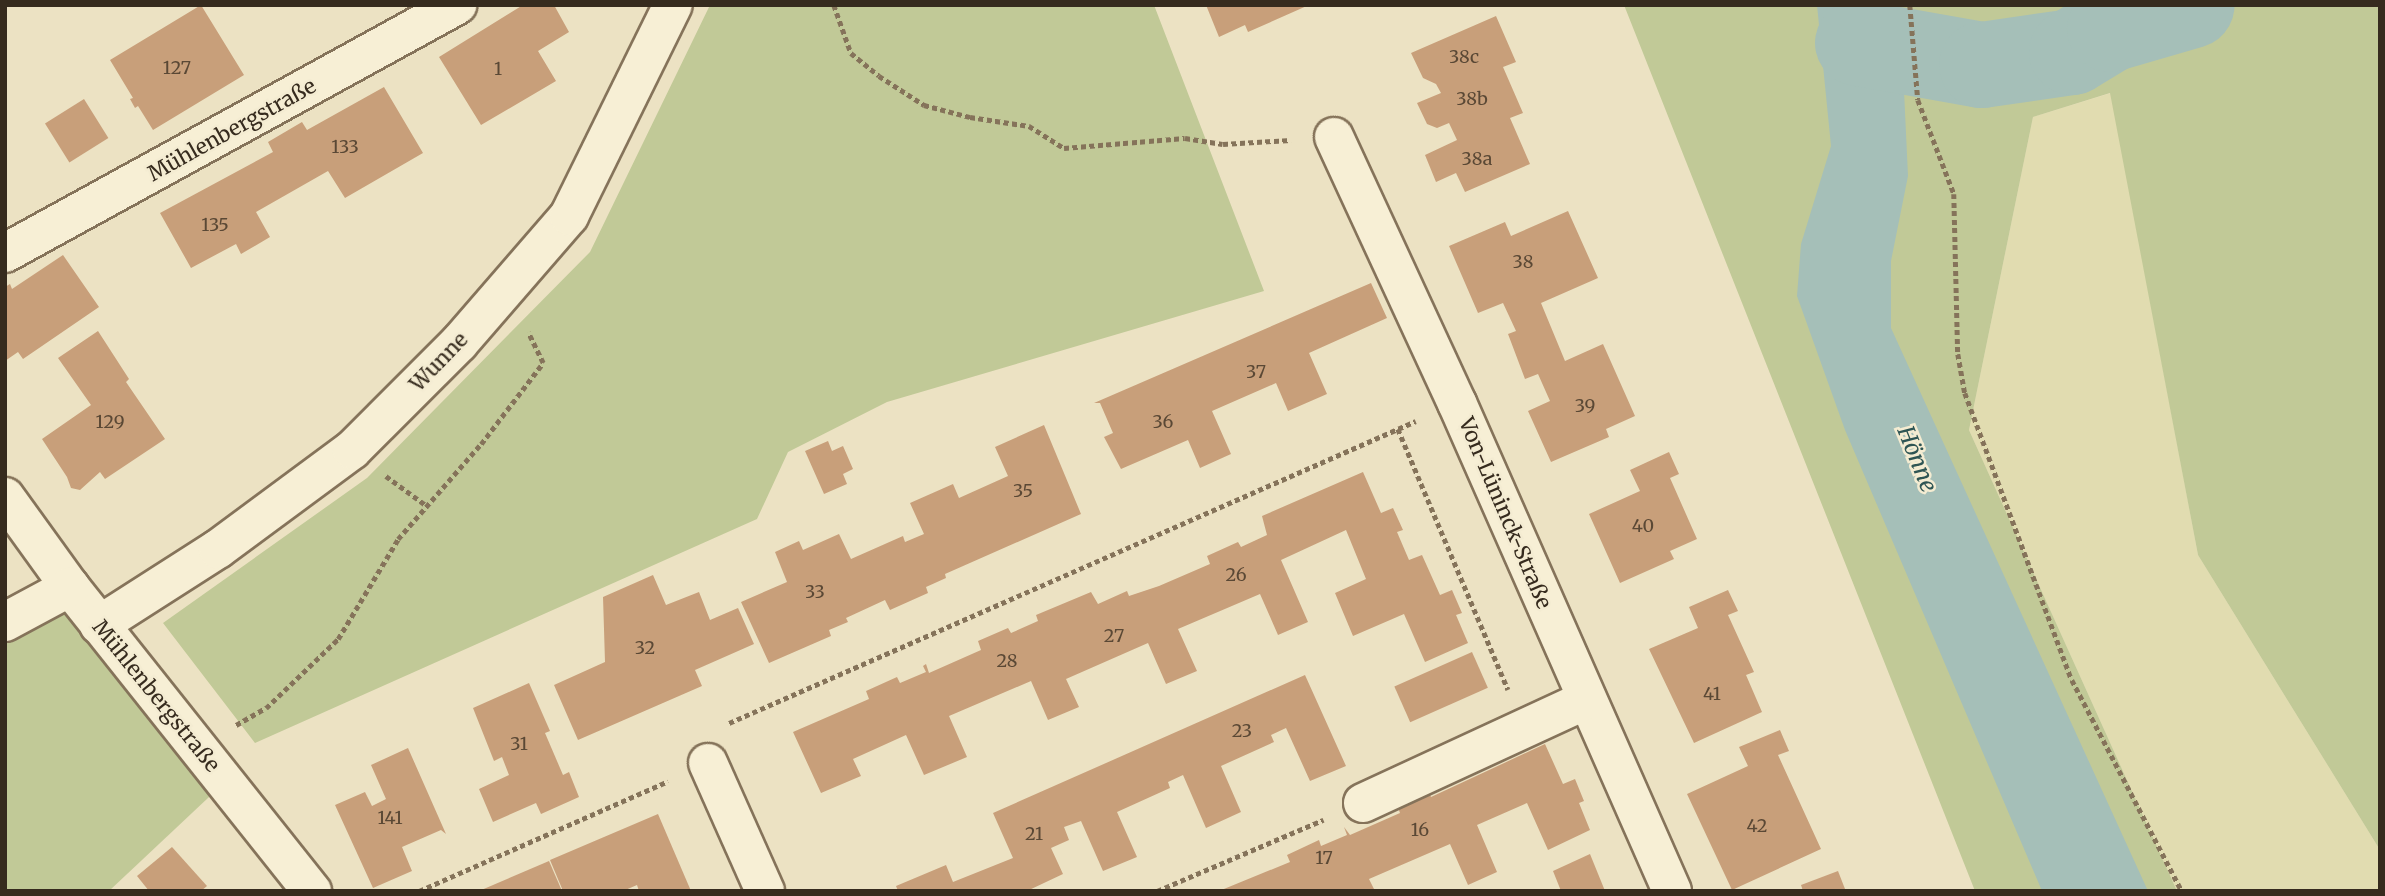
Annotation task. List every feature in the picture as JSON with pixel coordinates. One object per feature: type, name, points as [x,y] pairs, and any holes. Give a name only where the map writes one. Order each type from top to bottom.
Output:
[{"type":"street","name":"Mühlenbergstraße","points":[[5,253],[457,5]]},
{"type":"street","name":"Wunne","points":[[99,625],[218,549],[352,450],[459,343],[569,216],[673,5]]},
{"type":"street","name":"Von-Lüninck-Straße","points":[[1334,137],[1457,403],[1672,891]]},
{"type":"street","name":"Mühlenbergstraße","points":[[5,496],[99,625],[312,891]]},
{"type":"street","points":[[5,622],[70,587]]},
{"type":"street","points":[[1363,803],[1586,700]]},
{"type":"street","points":[[708,763],[765,891]]},
{"type":"path","points":[[834,5],[851,53],[879,76],[924,105],[970,117],[1029,126],[1064,148],[1185,138],[1223,144],[1334,137]]},
{"type":"path","points":[[1910,5],[1918,100],[1954,194],[1958,354],[1965,393],[2072,680],[2182,891]]},
{"type":"path","points":[[197,747],[266,708],[338,639],[398,539],[481,444],[542,363],[508,286]]},
{"type":"path","points":[[419,891],[708,763],[697,737],[1457,403]]},
{"type":"path","points":[[1398,429],[1525,728]]},
{"type":"path","points":[[1157,891],[1363,803]]},
{"type":"shaded area","points":[[2111,93],[2198,555],[2380,850],[2380,891],[2177,891],[1969,430],[2033,117]]},
{"type":"green space","points":[[710,5],[1154,5],[1264,291],[887,402],[788,452],[757,519],[255,743],[163,623],[367,478],[590,252]]},
{"type":"green space","points":[[1624,5],[2380,5],[2380,850],[2198,555],[2110,93],[2033,117],[1969,430],[2177,891],[1975,891]]},
{"type":"green space","points":[[70,587],[225,782],[109,891],[5,891],[5,622]]},
{"type":"water","name":"Hönne","points":[[1817,5],[1900,5],[1908,176],[1891,261],[1891,328],[2148,891],[2042,891],[1845,430],[1797,296],[1801,244],[1831,146]]},
{"type":"building","points":[[201,5],[244,75],[153,130],[138,106],[135,108],[130,99],[133,98],[110,60]]},
{"type":"building","points":[[523,5],[554,5],[569,32],[538,51],[556,81],[481,125],[439,57]]},
{"type":"building","points":[[1206,5],[1309,5],[1248,32],[1245,25],[1219,37]]},
{"type":"building","points":[[1496,16],[1516,62],[1503,67],[1523,113],[1510,118],[1530,164],[1465,192],[1456,173],[1436,182],[1425,155],[1457,140],[1449,123],[1437,128],[1427,124],[1417,103],[1441,93],[1436,84],[1423,78],[1411,53]]},
{"type":"building","points":[[384,87],[423,153],[345,198],[328,171],[256,212],[270,237],[241,254],[236,244],[191,268],[160,213],[273,152],[268,142],[302,122],[307,130]]},
{"type":"building","points":[[84,99],[108,138],[69,162],[45,123]]},
{"type":"building","points":[[1568,211],[1598,278],[1541,303],[1565,361],[1603,344],[1635,416],[1606,429],[1609,437],[1551,462],[1528,411],[1550,401],[1538,374],[1525,379],[1508,334],[1516,331],[1503,303],[1478,313],[1449,246],[1505,222],[1511,236]]},
{"type":"building","points":[[63,255],[99,307],[23,359],[18,352],[5,361],[5,287],[10,284],[12,289]]},
{"type":"building","points":[[1371,283],[1387,318],[1309,353],[1327,394],[1288,411],[1276,383],[1212,411],[1231,454],[1200,468],[1188,440],[1121,469],[1104,437],[1113,433],[1100,403],[1094,403]]},
{"type":"building","points":[[98,331],[129,379],[126,382],[165,439],[105,479],[100,472],[80,490],[71,488],[67,477],[42,439],[91,405],[58,358]]},
{"type":"building","points":[[1044,425],[1081,514],[945,574],[946,578],[926,587],[928,593],[890,610],[885,600],[846,618],[848,622],[829,630],[831,636],[769,663],[741,602],[787,582],[775,552],[799,541],[803,550],[839,534],[851,559],[903,536],[905,542],[924,534],[910,503],[953,484],[959,498],[1008,476],[995,447]]},
{"type":"building","points":[[828,441],[832,451],[843,446],[853,469],[843,474],[847,484],[824,494],[805,451]]},
{"type":"building","points":[[1669,452],[1679,474],[1670,478],[1697,539],[1670,551],[1674,559],[1620,583],[1589,514],[1640,491],[1630,470]]},
{"type":"building","points":[[1363,472],[1381,513],[1393,508],[1403,530],[1397,532],[1409,560],[1422,555],[1440,595],[1452,590],[1462,613],[1456,615],[1468,643],[1425,662],[1404,614],[1353,636],[1335,593],[1366,579],[1346,530],[1281,560],[1308,622],[1278,635],[1260,594],[1178,629],[1197,671],[1166,684],[1148,643],[1066,679],[1079,707],[1048,720],[1031,681],[949,716],[967,757],[924,775],[906,735],[853,759],[861,776],[821,793],[793,732],[869,699],[866,691],[897,677],[900,683],[926,672],[923,666],[926,664],[929,673],[981,650],[978,641],[1008,628],[1011,633],[1038,621],[1036,615],[1091,592],[1098,604],[1127,591],[1129,596],[1159,586],[1210,564],[1207,556],[1238,542],[1241,547],[1267,535],[1262,516]]},
{"type":"building","points":[[653,575],[666,605],[699,592],[710,620],[738,608],[754,644],[695,670],[702,686],[578,740],[554,685],[605,662],[603,597]]},
{"type":"building","points":[[1728,590],[1738,611],[1728,615],[1754,672],[1746,675],[1762,712],[1694,743],[1649,649],[1698,628],[1689,607]]},
{"type":"building","points":[[1472,652],[1488,688],[1410,722],[1394,687]]},
{"type":"building","points":[[1305,675],[1346,766],[1310,781],[1286,728],[1271,735],[1274,742],[1221,766],[1241,812],[1206,828],[1183,775],[1168,782],[1170,788],[1117,812],[1137,857],[1103,871],[1081,821],[1064,827],[1069,840],[1051,848],[1063,874],[1027,891],[898,891],[896,886],[946,865],[953,882],[1013,858],[993,813]]},
{"type":"building","points":[[529,683],[550,731],[545,733],[563,775],[569,772],[579,797],[541,814],[536,803],[493,822],[479,789],[509,775],[502,757],[494,761],[473,708]]},
{"type":"building","points":[[1780,730],[1789,751],[1778,755],[1821,849],[1732,890],[1687,794],[1748,766],[1739,747]]},
{"type":"building","points":[[1545,744],[1563,784],[1575,779],[1584,801],[1579,803],[1590,830],[1548,850],[1527,803],[1477,825],[1497,872],[1468,885],[1450,844],[1369,879],[1375,891],[1219,891],[1290,862],[1287,855],[1319,840],[1321,846],[1347,835],[1344,827],[1350,835],[1400,813],[1397,805],[1429,792],[1431,797]]},
{"type":"building","points":[[408,748],[446,834],[441,830],[402,847],[412,871],[373,888],[335,805],[365,792],[372,806],[386,799],[371,765]]},
{"type":"building","points":[[658,814],[691,891],[639,891],[637,885],[623,891],[563,891],[550,860]]},
{"type":"building","points":[[172,847],[207,886],[201,891],[149,891],[137,876]]},
{"type":"building","points":[[1590,854],[1605,891],[1561,891],[1553,871]]},
{"type":"building","points":[[549,861],[562,891],[479,891]]},
{"type":"building","points":[[1838,871],[1845,889],[1803,891],[1801,885]]},
{"type":"waterway","points":[[1858,43],[1982,65],[2072,52],[2110,29],[2192,5]]}]
